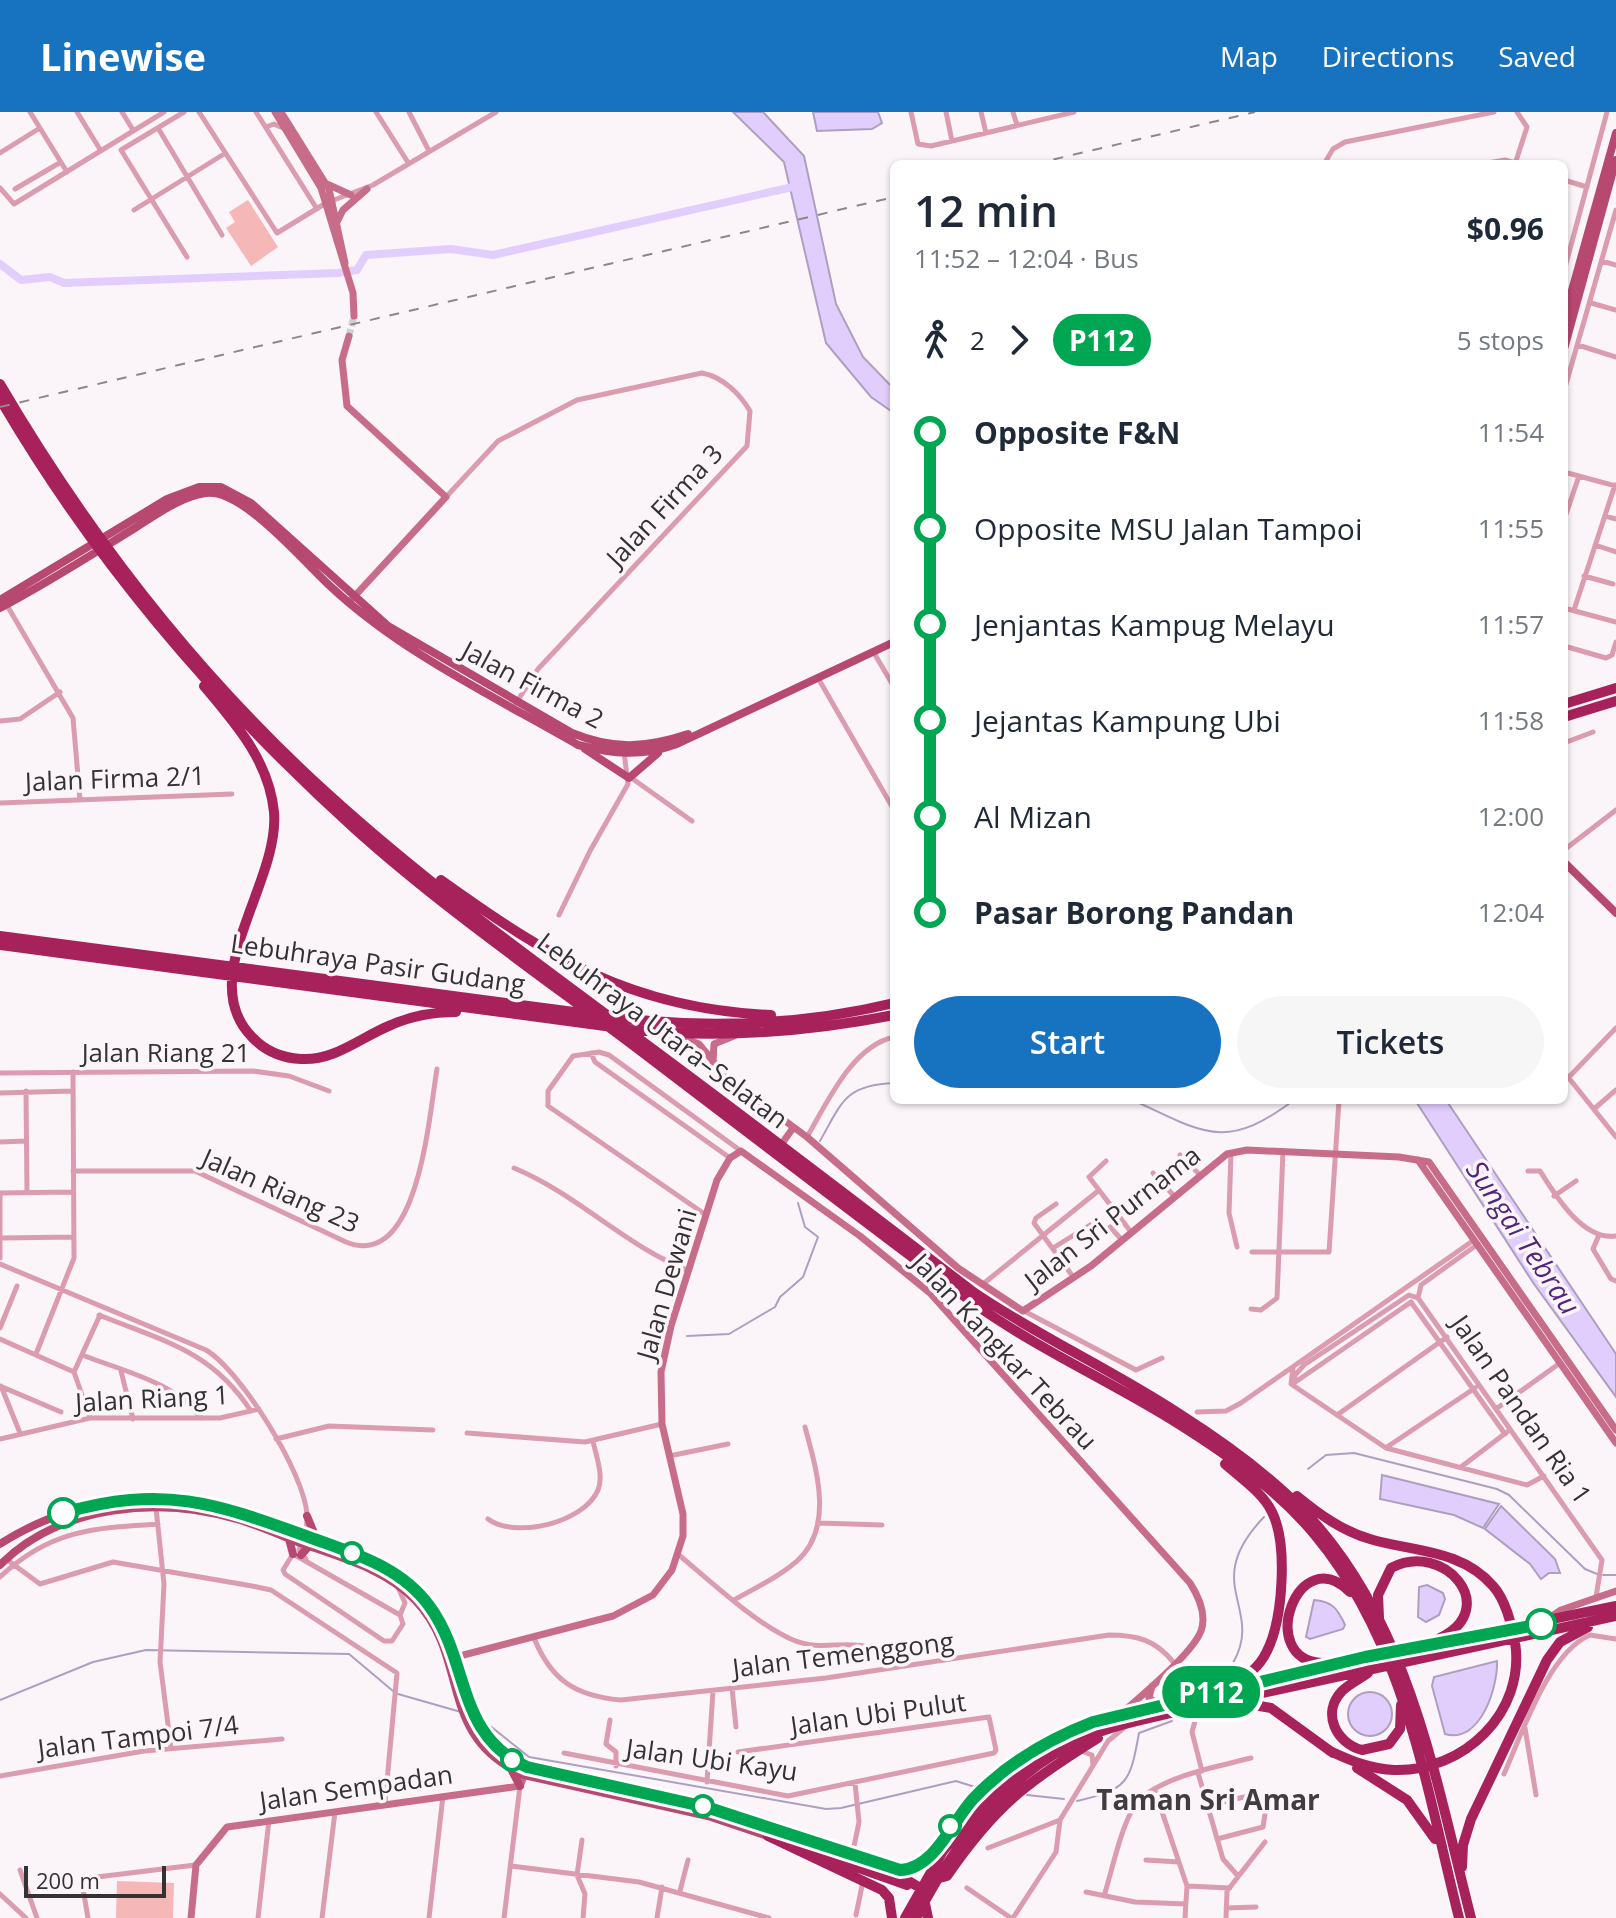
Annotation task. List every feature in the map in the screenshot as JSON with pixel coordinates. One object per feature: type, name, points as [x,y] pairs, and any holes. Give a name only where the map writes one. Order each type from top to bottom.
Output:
[{"type":"highway","name":"Lebuhraya Utara–Selatan","points":[[1,391],[15,418],[93,534],[156,621],[242,719],[358,831],[565,994],[1010,1329],[1198,1437],[1299,1517],[1329,1553],[1377,1623]]},
{"type":"highway","name":"Lebuhraya Utara–Selatan","points":[[106,552],[246,712],[325,791],[398,855],[972,1291],[1020,1323],[1168,1406],[1253,1465],[1306,1514],[1333,1546],[1377,1623]]},
{"type":"highway","points":[[156,621],[159,632],[255,751],[269,787],[274,815],[271,852],[237,950],[230,984],[234,1010],[247,1032],[262,1046],[293,1058],[328,1055],[391,1024],[425,1015],[459,1012],[526,1017]]},
{"type":"highway","points":[[1568,703],[1616,688]]},
{"type":"highway","points":[[1568,716],[1616,701]]},
{"type":"highway","points":[[398,855],[406,855],[526,938],[595,977],[650,997],[708,1011],[801,1018]]},
{"type":"highway","name":"Lebuhraya Pasir Gudang","points":[[0,936],[631,1020],[731,1024],[801,1018],[890,1004]]},
{"type":"highway","name":"Lebuhraya Pasir Gudang","points":[[0,945],[526,1017],[659,1032],[745,1033],[831,1026],[890,1016]]},
{"type":"highway","points":[[1198,1437],[1265,1500],[1276,1520],[1283,1554],[1273,1637],[1267,1653],[1250,1673],[1206,1694]]},
{"type":"highway","points":[[1253,1465],[1351,1532],[1446,1555],[1463,1563],[1495,1588],[1507,1615],[1517,1674],[1503,1712],[1482,1737],[1455,1756],[1393,1770],[1363,1765],[1330,1751]]},
{"type":"highway","points":[[1427,1643],[1454,1630],[1464,1617],[1465,1592],[1458,1578],[1448,1569],[1412,1560],[1391,1568],[1378,1595],[1377,1623],[1471,1918]]},
{"type":"highway","points":[[1334,1664],[1309,1660],[1291,1642],[1288,1619],[1293,1599],[1301,1588],[1325,1580],[1341,1584],[1360,1602]]},
{"type":"highway","points":[[852,1856],[909,1870],[927,1861],[975,1797],[1027,1755],[1076,1729],[1158,1704],[1427,1643],[1541,1624],[1616,1606]]},
{"type":"highway","points":[[902,1918],[958,1829],[1009,1783],[1116,1719],[1133,1722],[1197,1714],[1232,1701],[1616,1616]]},
{"type":"highway","points":[[1462,1884],[1465,1834],[1547,1660],[1565,1639],[1616,1616]]},
{"type":"highway","points":[[1377,1623],[1418,1714],[1443,1855],[1459,1918]]},
{"type":"highway","points":[[1376,1669],[1338,1695],[1333,1718],[1337,1733],[1347,1744],[1362,1750],[1389,1744],[1402,1722],[1399,1687]]},
{"type":"highway","points":[[1232,1701],[1271,1708],[1330,1751],[1407,1800],[1427,1824],[1443,1855]]},
{"type":"highway","points":[[937,1845],[929,1872],[933,1877],[943,1879],[995,1812],[1116,1719]]},
{"type":"highway","points":[[944,1888],[1001,1813],[1033,1780]]},
{"type":"highway","points":[[916,1918],[951,1854],[1009,1783]]},
{"type":"highway","points":[[768,1836],[882,1890],[889,1898],[892,1918]]},
{"type":"highway","points":[[768,1836],[907,1885]]},
{"type":"highway","points":[[852,1856],[910,1880],[922,1889],[925,1918]]},
{"type":"highway","points":[[902,1918],[911,1906],[921,1908],[925,1918]]},
{"type":"main road","points":[[1568,309],[1612,169],[1616,133]]},
{"type":"main road","name":"Jalan Firma 2","points":[[2,603],[167,499],[187,490],[212,486],[229,489],[251,503],[384,632],[572,733],[624,751],[659,744],[723,722]]},
{"type":"main road","points":[[723,722],[890,644]]},
{"type":"main road","name":"Jalan Firma 2","points":[[515,704],[578,745],[624,751],[661,750],[723,722]]},
{"type":"main road","points":[[578,745],[629,778],[661,750]]},
{"type":"main road","points":[[1568,866],[1616,913]]},
{"type":"main road","points":[[0,1544],[45,1519],[92,1505],[153,1498],[223,1506],[382,1574],[397,1584],[426,1613],[450,1658],[463,1712],[473,1738],[498,1762],[511,1769],[706,1807],[852,1856]]},
{"type":"main road","points":[[6,1563],[28,1542],[64,1523],[94,1514],[156,1507],[225,1516],[289,1534],[302,1527],[307,1516]]},
{"type":"main road","points":[[307,1516],[314,1533],[327,1543],[384,1566],[410,1585],[432,1608],[474,1714],[497,1750],[526,1771],[708,1816],[768,1836]]},
{"type":"main road","points":[[289,1534],[300,1556]]},
{"type":"main road","points":[[305,1541],[327,1543]]},
{"type":"main road","points":[[300,1556],[305,1541]]},
{"type":"main road","points":[[511,1769],[520,1786]]},
{"type":"street","points":[[30,112],[67,172]]},
{"type":"street","points":[[77,112],[101,151]]},
{"type":"street","points":[[122,112],[133,130]]},
{"type":"street","points":[[0,188],[13,205],[164,112]]},
{"type":"street","points":[[184,112],[121,150],[187,257]]},
{"type":"street","points":[[199,112],[273,231],[282,233],[329,202],[367,189],[496,112]]},
{"type":"street","points":[[256,112],[269,126],[317,209]]},
{"type":"street","points":[[269,126],[274,112]]},
{"type":"street","points":[[274,112],[329,202],[337,222],[345,263]]},
{"type":"street","points":[[281,112],[325,182],[350,281],[354,316]]},
{"type":"street","points":[[376,112],[409,164]]},
{"type":"street","points":[[409,112],[429,151]]},
{"type":"street","points":[[911,112],[918,144],[931,146],[1051,115],[1074,112]]},
{"type":"street","points":[[946,112],[952,141]]},
{"type":"street","points":[[981,112],[986,133]]},
{"type":"street","points":[[1013,112],[1017,125]]},
{"type":"street","points":[[1326,160],[1333,149],[1345,142],[1494,112]]},
{"type":"street","points":[[1517,112],[1527,127],[1518,160]]},
{"type":"street","points":[[1568,256],[1607,112]]},
{"type":"street","points":[[269,126],[286,131]]},
{"type":"street","points":[[0,153],[40,128]]},
{"type":"street","points":[[158,128],[222,235]]},
{"type":"street","points":[[134,210],[224,154]]},
{"type":"street","points":[[15,189],[61,162]]},
{"type":"street","points":[[1568,181],[1587,187]]},
{"type":"street","points":[[325,182],[351,195]]},
{"type":"street","points":[[337,222],[343,210],[367,189]]},
{"type":"street","points":[[1568,378],[1616,210]]},
{"type":"street","points":[[1602,261],[1616,265]]},
{"type":"street","points":[[1591,303],[1616,310]]},
{"type":"street","points":[[349,336],[342,360],[347,406],[446,497]]},
{"type":"street","points":[[1578,345],[1616,357]]},
{"type":"street","name":"Jalan Firma 3","points":[[351,600],[498,441],[584,397],[702,373],[713,375],[730,387],[750,411],[747,446],[545,662],[515,704]]},
{"type":"street","points":[[1568,473],[1615,486],[1574,610]]},
{"type":"street","points":[[1568,508],[1579,476]]},
{"type":"street","points":[[1605,516],[1616,519]]},
{"type":"street","points":[[1595,545],[1616,552]]},
{"type":"street","points":[[1584,576],[1613,584]]},
{"type":"street","points":[[2,603],[60,692],[75,726],[80,800]]},
{"type":"street","points":[[1568,609],[1616,622]]},
{"type":"street","points":[[1568,647],[1606,658],[1612,655],[1616,642]]},
{"type":"street","points":[[873,652],[890,676]]},
{"type":"street","points":[[818,678],[890,803]]},
{"type":"street","points":[[0,721],[20,719],[60,692]]},
{"type":"street","points":[[1568,741],[1593,732]]},
{"type":"street","points":[[559,915],[629,778],[624,751]]},
{"type":"street","points":[[629,778],[692,821]]},
{"type":"street","name":"Jalan Firma 2/1","points":[[0,803],[232,794]]},
{"type":"street","points":[[1568,847],[1616,810]]},
{"type":"street","points":[[1568,1072],[1616,1028]]},
{"type":"street","points":[[659,1032],[695,1040],[727,1078],[807,1137],[983,1284],[1023,1311],[1136,1370],[1162,1358]]},
{"type":"street","points":[[714,1064],[712,1049],[717,1041],[745,1033]]},
{"type":"street","points":[[807,1137],[843,1078],[870,1048],[890,1038]]},
{"type":"street","points":[[706,1215],[548,1106],[548,1091],[573,1056],[591,1053],[595,1062],[730,1158],[741,1151]]},
{"type":"street","name":"Jalan Kangkar Tebrau","points":[[591,1053],[609,1055],[860,1236],[930,1293],[1190,1583],[1202,1608],[1201,1631],[1174,1663],[1116,1719]]},
{"type":"street","name":"Jalan Riang 23","points":[[73,1171],[195,1171],[346,1242],[374,1246],[392,1235],[407,1211],[437,1069]]},
{"type":"street","name":"Jalan Riang 21","points":[[0,1073],[253,1071],[289,1076],[329,1091]]},
{"type":"street","points":[[36,1354],[74,1258],[73,1072]]},
{"type":"street","points":[[1568,1076],[1616,1137]]},
{"type":"street","points":[[1594,1109],[1616,1090]]},
{"type":"street","points":[[26,1091],[27,1193]]},
{"type":"street","points":[[0,1093],[73,1091]]},
{"type":"street","points":[[1252,1252],[1329,1252],[1339,1104]]},
{"type":"street","points":[[783,1142],[793,1128]]},
{"type":"street","points":[[0,1142],[26,1141]]},
{"type":"street","name":"Jalan Sri Purnama","points":[[1023,1311],[1074,1278],[1200,1175],[1231,1153],[1247,1150],[1416,1158],[1478,1240]]},
{"type":"street","points":[[1251,1309],[1261,1310],[1277,1298],[1283,1151]]},
{"type":"street","points":[[1231,1153],[1229,1213],[1237,1247]]},
{"type":"street","points":[[1180,1155],[1200,1175]]},
{"type":"street","points":[[765,1167],[772,1157]]},
{"type":"street","name":"Jalan Dewani","points":[[450,1658],[613,1616],[638,1604],[663,1583],[679,1555],[683,1514],[662,1424],[661,1372],[670,1328],[717,1180],[730,1158]]},
{"type":"street","points":[[1106,1161],[1089,1177],[1131,1232]]},
{"type":"street","points":[[514,1168],[536,1177],[654,1255],[690,1271]]},
{"type":"street","points":[[1528,1171],[1540,1171],[1562,1206],[1599,1235],[1616,1236]]},
{"type":"street","points":[[1153,1173],[1175,1197]]},
{"type":"street","points":[[1554,1196],[1576,1181]]},
{"type":"street","points":[[983,1284],[1098,1191]]},
{"type":"street","points":[[0,1258],[0,1193],[73,1192]]},
{"type":"street","points":[[1056,1204],[1034,1220],[1074,1278]]},
{"type":"street","points":[[1053,1248],[1090,1225]]},
{"type":"street","points":[[1110,1227],[1122,1240]]},
{"type":"street","points":[[1599,1235],[1593,1249],[1611,1279],[1616,1281]]},
{"type":"street","points":[[2,1238],[74,1237]]},
{"type":"street","points":[[1294,1384],[1409,1295],[1418,1298],[1417,1289],[1478,1240]]},
{"type":"street","points":[[1197,1412],[1226,1411],[1478,1240]]},
{"type":"street","points":[[1478,1240],[1616,1430]]},
{"type":"street","points":[[0,1264],[207,1361],[225,1376],[251,1411]]},
{"type":"street","points":[[0,1328],[17,1286]]},
{"type":"street","points":[[1391,1297],[1391,1310]]},
{"type":"street","name":"Jalan Pandan Ria 1","points":[[1418,1298],[1447,1337],[1476,1387],[1496,1409],[1508,1431],[1544,1476],[1602,1560],[1603,1570],[1596,1597]]},
{"type":"street","points":[[1294,1384],[1295,1375],[1304,1365],[1371,1320],[1411,1302],[1508,1431],[1460,1468]]},
{"type":"street","points":[[101,1312],[155,1329],[217,1357],[260,1409],[276,1439],[303,1496],[307,1516],[305,1541]]},
{"type":"street","points":[[90,1418],[74,1372],[101,1312]]},
{"type":"street","points":[[1358,1320],[1371,1320]]},
{"type":"street","points":[[152,1336],[155,1329]]},
{"type":"street","points":[[1337,1415],[1447,1337]]},
{"type":"street","points":[[0,1339],[74,1372]]},
{"type":"street","points":[[82,1355],[172,1391],[189,1401],[201,1419]]},
{"type":"street","points":[[1496,1409],[1564,1361]]},
{"type":"street","points":[[1564,1361],[1616,1443]]},
{"type":"street","points":[[1293,1367],[1290,1381],[1386,1448],[1527,1485],[1544,1476]]},
{"type":"street","points":[[121,1371],[133,1419]]},
{"type":"street","points":[[0,1386],[61,1412]]},
{"type":"street","points":[[0,1386],[20,1433]]},
{"type":"street","points":[[1386,1448],[1476,1387]]},
{"type":"street","name":"Jalan Riang 1","points":[[0,1439],[90,1418],[201,1419],[260,1409]]},
{"type":"street","points":[[467,1433],[593,1441],[662,1424]]},
{"type":"street","points":[[276,1439],[329,1426],[433,1430]]},
{"type":"street","points":[[734,1600],[799,1559],[819,1523],[814,1464],[805,1427]]},
{"type":"street","points":[[488,1519],[498,1526],[534,1526],[568,1516],[591,1502],[599,1487],[593,1441]]},
{"type":"street","points":[[669,1456],[728,1444]]},
{"type":"street","points":[[156,1507],[162,1569],[160,1662],[171,1748]]},
{"type":"street","points":[[819,1523],[882,1525]]},
{"type":"street","points":[[0,1577],[6,1563],[84,1529],[158,1524]]},
{"type":"street","points":[[679,1555],[734,1600],[792,1639],[874,1647],[896,1665]]},
{"type":"street","points":[[300,1556],[400,1615],[403,1624],[388,1643],[283,1570],[300,1556]]},
{"type":"street","points":[[6,1563],[40,1584],[113,1562],[271,1590],[395,1671],[385,1803]]},
{"type":"street","points":[[397,1584],[405,1603],[400,1615]]},
{"type":"street","points":[[1541,1624],[1561,1610],[1616,1591]]},
{"type":"street","name":"Jalan Temenggong","points":[[534,1638],[555,1677],[597,1696],[634,1699],[826,1678],[896,1665],[961,1660],[1109,1635],[1136,1637],[1156,1643],[1174,1663]]},
{"type":"street","points":[[1504,1774],[1547,1680],[1568,1651],[1590,1635],[1616,1639]]},
{"type":"street","points":[[1155,1681],[1149,1694],[1158,1704]]},
{"type":"street","points":[[732,1688],[736,1727]]},
{"type":"street","points":[[707,1782],[713,1691]]},
{"type":"street","points":[[1197,1714],[1192,1732],[1207,1806],[1223,1859],[1238,1876]]},
{"type":"street","name":"Jalan Ubi Pulut","points":[[738,1752],[989,1717],[995,1752]]},
{"type":"street","points":[[610,1720],[606,1744],[616,1752],[616,1766]]},
{"type":"street","points":[[967,1888],[1012,1918],[1056,1852],[1060,1820],[1108,1741],[1133,1722]]},
{"type":"street","points":[[1525,1727],[1536,1795]]},
{"type":"street","name":"Jalan Tampoi 7/4","points":[[0,1776],[171,1748],[282,1739]]},
{"type":"street","points":[[1077,1751],[1092,1755],[1093,1766]]},
{"type":"street","name":"Jalan Ubi Kayu","points":[[564,1753],[616,1766],[788,1796],[995,1752]]},
{"type":"street","points":[[1104,1896],[1129,1818],[1141,1798],[1200,1772],[1251,1758]]},
{"type":"street","points":[[504,1918],[520,1786],[526,1771]]},
{"type":"street","points":[[852,1856],[857,1841],[855,1783]]},
{"type":"street","name":"Jalan Sempadan","points":[[196,1865],[227,1827],[520,1786]]},
{"type":"street","points":[[1155,1791],[1187,1886],[1185,1918]]},
{"type":"street","points":[[429,1918],[443,1795]]},
{"type":"street","points":[[1207,1806],[1248,1796]]},
{"type":"street","points":[[322,1918],[335,1811]]},
{"type":"street","points":[[1217,1839],[1263,1827],[1265,1814]]},
{"type":"street","points":[[258,1918],[269,1820]]},
{"type":"street","points":[[988,1848],[1060,1820]]},
{"type":"street","points":[[582,1840],[577,1875],[585,1894],[583,1918]]},
{"type":"street","points":[[1226,1918],[1230,1888],[1265,1842]]},
{"type":"street","points":[[680,1891],[688,1860]]},
{"type":"street","points":[[1146,1860],[1179,1862]]},
{"type":"street","points":[[88,1918],[83,1889],[89,1878],[196,1865],[191,1918]]},
{"type":"street","points":[[511,1866],[662,1887],[769,1918]]},
{"type":"street","points":[[20,1870],[37,1918]]},
{"type":"street","points":[[856,1915],[863,1880]]},
{"type":"street","points":[[1187,1886],[1230,1888]]},
{"type":"street","points":[[657,1918],[662,1887]]},
{"type":"street","points":[[1086,1892],[1186,1904]]},
{"type":"street","points":[[0,1894],[26,1918]]},
{"type":"street","points":[[1226,1908],[1256,1907]]},
{"type":"street","points":[[731,1918],[734,1908]]},
{"type":"shaded area","points":[[248,200],[278,247],[251,266],[226,228],[235,222],[229,212]]},
{"type":"shaded area","points":[[117,1881],[174,1883],[173,1918],[116,1918]]},
{"type":"water","points":[[733,112],[763,112],[804,156],[836,304],[863,357],[890,385],[890,410],[871,397],[826,343],[784,162]]},
{"type":"water","points":[[813,112],[878,112],[882,123],[872,129],[817,131]]},
{"type":"water","name":"Sungai Tebrau","points":[[1418,1104],[1449,1104],[1616,1354],[1616,1397],[1534,1284]]},
{"type":"water","points":[[1382,1475],[1499,1504],[1483,1528],[1454,1515],[1380,1499]]},
{"type":"water","points":[[1501,1506],[1555,1559],[1560,1573],[1549,1573],[1541,1579],[1530,1564],[1485,1529]]},
{"type":"water","points":[[1427,1585],[1443,1593],[1445,1599],[1439,1615],[1426,1622],[1418,1617],[1419,1587]]},
{"type":"water","points":[[1314,1600],[1334,1607],[1345,1625],[1343,1629],[1310,1639],[1306,1637]]},
{"type":"water","points":[[1497,1661],[1490,1698],[1478,1722],[1458,1735],[1445,1734],[1432,1686],[1434,1677]]},
{"type":"water","points":[[1370,1692],[1386,1698],[1392,1714],[1386,1730],[1370,1736],[1354,1730],[1348,1714],[1354,1698]]},
{"type":"waterway","points":[[0,264],[21,280],[50,277],[64,283],[338,273],[357,270],[366,255],[451,249],[493,255],[797,186]]},
{"type":"waterway","points":[[820,1141],[847,1098],[865,1087],[890,1083]]},
{"type":"waterway","points":[[1141,1104],[1179,1122],[1215,1132],[1250,1126],[1288,1104]]},
{"type":"waterway","points":[[687,1336],[729,1334],[775,1307],[780,1297],[803,1277],[818,1237],[805,1227],[798,1203]]},
{"type":"waterway","points":[[1308,1469],[1326,1455],[1354,1453],[1497,1489],[1509,1495],[1585,1569],[1597,1574]]},
{"type":"waterway","points":[[1168,1691],[1169,1685],[1233,1663],[1241,1643],[1242,1626],[1234,1578],[1236,1561],[1245,1540],[1264,1517]]},
{"type":"waterway","points":[[1603,1575],[1616,1575]]},
{"type":"waterway","points":[[0,1700],[93,1662],[146,1650],[349,1654],[393,1691]]},
{"type":"waterway","points":[[398,1694],[461,1712]]},
{"type":"waterway","points":[[479,1717],[529,1757],[826,1809],[956,1781],[975,1787]]},
{"type":"waterway","points":[[1077,1801],[1117,1787],[1129,1773],[1139,1733],[1172,1721]]},
{"type":"waterway","points":[[1027,1795],[1064,1799]]},
{"type":"tunnel","points":[[349,336],[354,316]]},
{"type":"railway","points":[[1051,160],[1255,112]]},
{"type":"railway","points":[[0,407],[890,198]]},
{"type":"bus line","name":"P112","points":[[63,1513],[92,1505],[153,1498],[223,1506],[384,1566],[410,1585],[432,1608],[447,1638],[480,1730],[497,1750],[513,1761],[527,1767],[655,1794],[734,1815],[900,1870],[909,1870],[927,1861],[951,1824],[1001,1774],[1057,1738],[1093,1722],[1158,1704],[1427,1643],[1541,1624]]},
{"type":"district","name":"Taman Sri Amar","points":[[1208,1799]]}]
